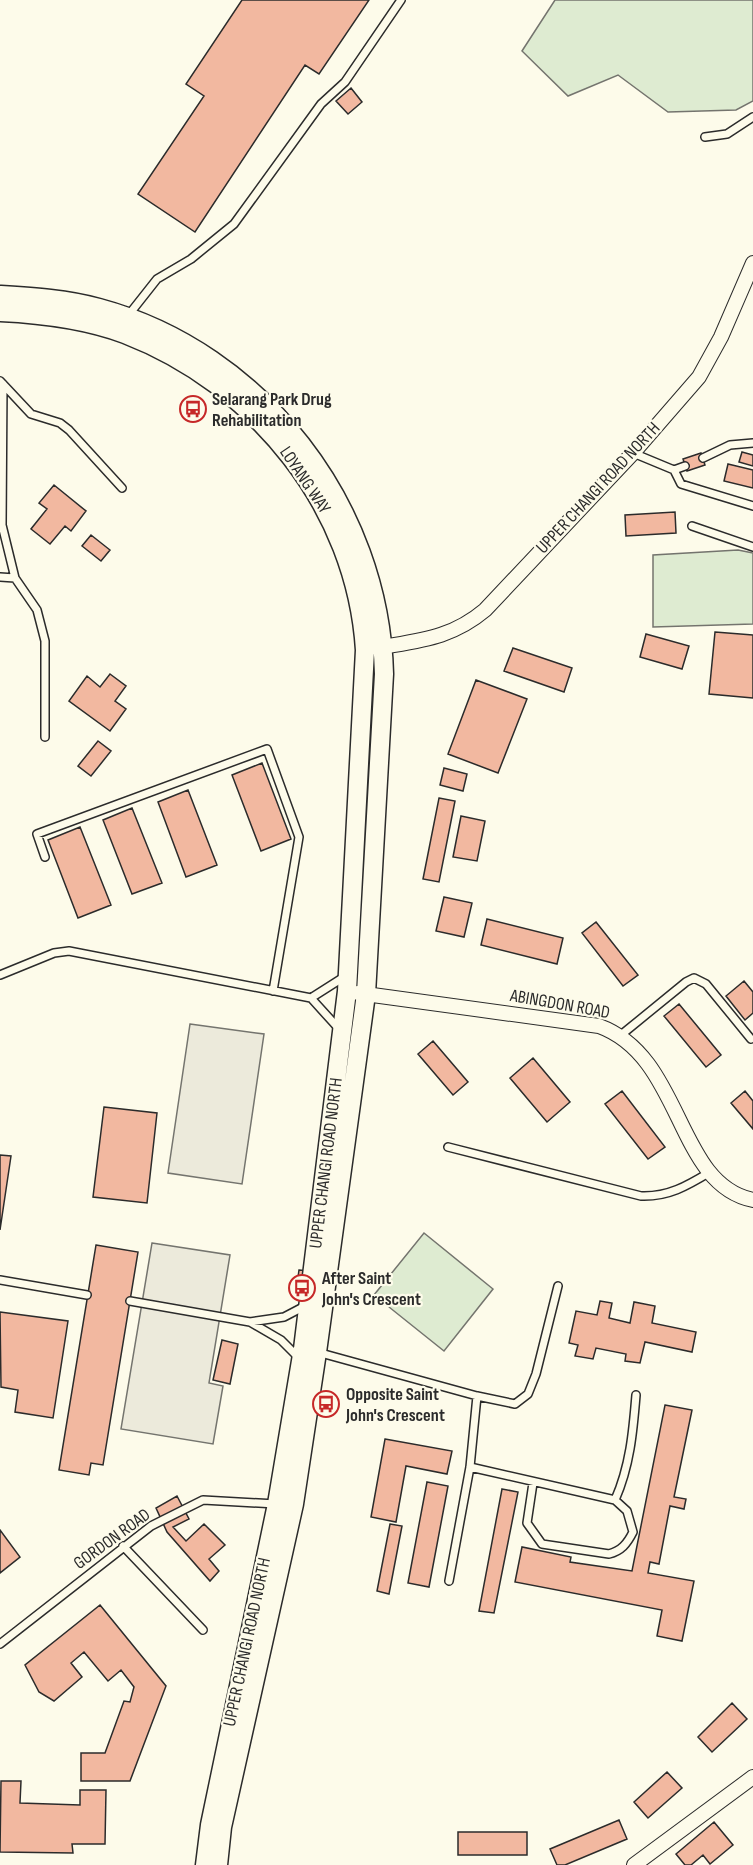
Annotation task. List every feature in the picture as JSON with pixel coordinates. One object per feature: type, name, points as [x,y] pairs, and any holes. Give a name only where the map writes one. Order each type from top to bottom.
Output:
[{"type":"street","name":"UPPER CHANGI ROAD NORTH","points":[[383,647],[440,636],[471,621],[633,453],[699,377],[711,358],[753,263]]},
{"type":"street","name":"LOYANG WAY","points":[[0,294],[66,301],[127,317],[181,341],[233,374],[292,432],[316,464],[352,528],[367,566],[380,617]]},
{"type":"street","name":"LOYANG WAY","points":[[0,312],[63,318],[124,334],[164,352],[202,374],[256,418],[285,447],[324,505],[350,568],[362,616],[364,650]]},
{"type":"street","name":"UPPER CHANGI ROAD NORTH","points":[[218,1865],[222,1827],[285,1504],[307,1354],[366,994],[383,647],[380,617]]},
{"type":"street","name":"UPPER CHANGI ROAD NORTH","points":[[307,1354],[309,1304],[347,983],[364,650]]},
{"type":"street","name":"ABINGDON ROAD","points":[[347,983],[366,994],[599,1026],[621,1035],[654,1069],[698,1156],[710,1172],[730,1192],[753,1200]]},
{"type":"street","name":"UPPER CHANGI ROAD NORTH","points":[[205,1865],[210,1825],[285,1504]]},
{"type":"street","points":[[634,1865],[753,1777]]},
{"type":"lane","points":[[127,317],[157,279],[191,259],[234,224],[321,104],[345,82],[401,0]]},
{"type":"lane","points":[[705,137],[727,134],[753,117]]},
{"type":"lane","points":[[2,382],[31,414],[60,423],[69,430],[122,488]]},
{"type":"lane","points":[[2,382],[1,526],[15,578],[37,610],[45,641],[45,737]]},
{"type":"lane","points":[[703,458],[730,445],[742,442],[753,443]]},
{"type":"lane","points":[[633,453],[674,470],[681,484],[753,506]]},
{"type":"lane","points":[[674,470],[685,466]]},
{"type":"lane","points":[[692,526],[753,547]]},
{"type":"lane","points":[[0,577],[15,578]]},
{"type":"lane","name":"UPPER CHANGI ROAD NORTH","points":[[364,650],[383,647]]},
{"type":"lane","points":[[45,857],[37,834],[267,749],[298,837],[273,991]]},
{"type":"lane","points":[[0,975],[54,953],[69,951],[310,998],[347,983]]},
{"type":"lane","points":[[621,1035],[686,981],[694,978],[706,984],[751,1039]]},
{"type":"lane","points":[[310,998],[342,1031]]},
{"type":"lane","points":[[448,1147],[641,1196],[660,1197],[682,1189],[710,1172]]},
{"type":"lane","points":[[0,1280],[87,1295]]},
{"type":"lane","points":[[250,1322],[290,1347],[307,1354],[515,1404],[528,1394],[536,1374],[558,1286]]},
{"type":"lane","points":[[130,1301],[250,1322],[284,1317],[309,1304]]},
{"type":"lane","points":[[615,1500],[625,1476],[632,1446],[636,1395]]},
{"type":"lane","points":[[449,1581],[470,1467],[477,1396]]},
{"type":"lane","points":[[470,1467],[615,1500],[627,1511],[633,1532],[619,1551],[597,1554],[542,1544],[526,1523],[533,1483]]},
{"type":"lane","name":"GORDON ROAD","points":[[0,1644],[151,1526],[203,1500],[285,1504]]},
{"type":"lane","points":[[123,1546],[203,1630]]},
{"type":"green space","points":[[555,0],[753,0],[753,101],[736,110],[668,112],[618,75],[568,96],[522,51]]},
{"type":"green space","points":[[738,550],[753,553],[753,624],[653,627],[653,555]]},
{"type":"green space","points":[[424,1233],[493,1289],[444,1351],[374,1295]]},
{"type":"shaded area","points":[[190,1024],[264,1034],[242,1184],[168,1173]]},
{"type":"shaded area","points":[[152,1243],[230,1255],[209,1383],[223,1386],[213,1444],[121,1429]]},
{"type":"building","points":[[242,0],[369,0],[319,74],[305,65],[195,232],[138,194],[204,96],[186,84]]},
{"type":"building","points":[[351,88],[362,102],[348,114],[336,101]]},
{"type":"building","points":[[742,452],[753,455],[753,466],[739,462]]},
{"type":"building","points":[[701,453],[705,465],[687,471],[683,459]]},
{"type":"building","points":[[728,464],[753,470],[753,488],[724,481]]},
{"type":"building","points":[[54,485],[86,511],[71,531],[65,526],[50,544],[31,529],[47,509],[39,503]]},
{"type":"building","points":[[675,512],[676,533],[626,536],[625,515]]},
{"type":"building","points":[[91,535],[110,550],[101,561],[82,546]]},
{"type":"building","points":[[715,632],[753,635],[753,698],[709,694]]},
{"type":"building","points":[[646,634],[689,646],[682,669],[640,657]]},
{"type":"building","points":[[513,648],[572,668],[564,692],[504,671]]},
{"type":"building","points":[[110,674],[126,686],[115,701],[126,709],[110,731],[69,701],[87,676],[100,687]]},
{"type":"building","points":[[476,680],[527,699],[498,773],[448,754]]},
{"type":"building","points":[[98,741],[111,751],[91,776],[78,766]]},
{"type":"building","points":[[262,763],[291,839],[261,851],[232,775]]},
{"type":"building","points":[[444,768],[467,774],[463,791],[440,785]]},
{"type":"building","points":[[188,790],[217,865],[186,877],[158,802]]},
{"type":"building","points":[[439,798],[455,801],[439,882],[423,879]]},
{"type":"building","points":[[132,808],[162,883],[132,894],[103,820]]},
{"type":"building","points":[[461,816],[485,821],[477,861],[453,857]]},
{"type":"building","points":[[80,827],[111,905],[78,918],[48,840]]},
{"type":"building","points":[[444,897],[472,903],[464,937],[436,931]]},
{"type":"building","points":[[487,919],[563,938],[557,964],[481,945]]},
{"type":"building","points":[[596,922],[638,975],[623,986],[582,933]]},
{"type":"building","points":[[744,981],[753,992],[753,1013],[745,1020],[726,996]]},
{"type":"building","points":[[679,1004],[721,1055],[706,1067],[664,1016]]},
{"type":"building","points":[[433,1041],[468,1082],[453,1095],[418,1054]]},
{"type":"building","points":[[533,1058],[570,1102],[547,1122],[510,1078]]},
{"type":"building","points":[[622,1091],[665,1147],[648,1159],[605,1104]]},
{"type":"building","points":[[745,1091],[753,1101],[753,1129],[731,1103]]},
{"type":"building","points":[[104,1107],[157,1113],[147,1203],[93,1197]]},
{"type":"building","points":[[0,1155],[11,1156],[0,1230]]},
{"type":"building","points":[[96,1245],[138,1252],[103,1465],[91,1463],[89,1475],[59,1470]]},
{"type":"building","points":[[299,1270],[308,1271],[304,1293],[296,1292]]},
{"type":"building","points":[[600,1301],[612,1303],[609,1318],[630,1323],[634,1302],[655,1306],[652,1323],[696,1332],[692,1352],[645,1342],[640,1363],[625,1361],[626,1354],[596,1348],[593,1359],[575,1356],[578,1345],[569,1343],[576,1311],[597,1315]]},
{"type":"building","points":[[0,1312],[68,1321],[53,1418],[15,1412],[18,1390],[1,1387]]},
{"type":"building","points":[[222,1340],[238,1344],[230,1384],[213,1380]]},
{"type":"building","points":[[665,1405],[692,1410],[674,1497],[686,1499],[684,1509],[670,1506],[659,1564],[650,1562],[648,1573],[694,1581],[682,1641],[657,1636],[662,1610],[515,1582],[522,1547],[571,1557],[570,1562],[632,1571]]},
{"type":"building","points":[[385,1439],[452,1451],[447,1474],[406,1466],[396,1522],[371,1517]]},
{"type":"building","points":[[427,1482],[448,1486],[429,1587],[408,1583]]},
{"type":"building","points":[[502,1489],[518,1492],[494,1613],[479,1611]]},
{"type":"building","points":[[177,1496],[189,1519],[173,1527],[186,1541],[204,1524],[225,1545],[209,1559],[219,1571],[210,1581],[167,1532],[156,1508]]},
{"type":"building","points":[[390,1524],[402,1526],[389,1594],[377,1591]]},
{"type":"building","points":[[0,1530],[20,1557],[0,1573]]},
{"type":"building","points":[[100,1605],[166,1686],[130,1781],[81,1781],[81,1753],[105,1753],[124,1701],[130,1702],[134,1687],[121,1670],[108,1681],[84,1652],[71,1663],[82,1677],[54,1701],[39,1692],[25,1665]]},
{"type":"building","points":[[732,1703],[747,1719],[712,1752],[698,1737]]},
{"type":"building","points":[[667,1772],[682,1788],[648,1818],[634,1802]]},
{"type":"building","points":[[1,1781],[21,1781],[20,1803],[80,1805],[80,1790],[106,1790],[105,1844],[72,1844],[73,1853],[0,1852]]},
{"type":"building","points":[[619,1820],[627,1839],[565,1865],[557,1865],[550,1849]]},
{"type":"building","points":[[714,1822],[733,1845],[710,1864],[703,1855],[691,1865],[685,1865],[676,1854]]},
{"type":"building","points":[[458,1832],[527,1832],[527,1855],[458,1855]]},
{"type":"place","name":"Selarang Park Drug Rehabilitation","points":[[193,409]]},
{"type":"place","name":"After Saint John's Crescent","points":[[302,1288]]},
{"type":"place","name":"Opposite Saint John's Crescent","points":[[326,1404]]}]
